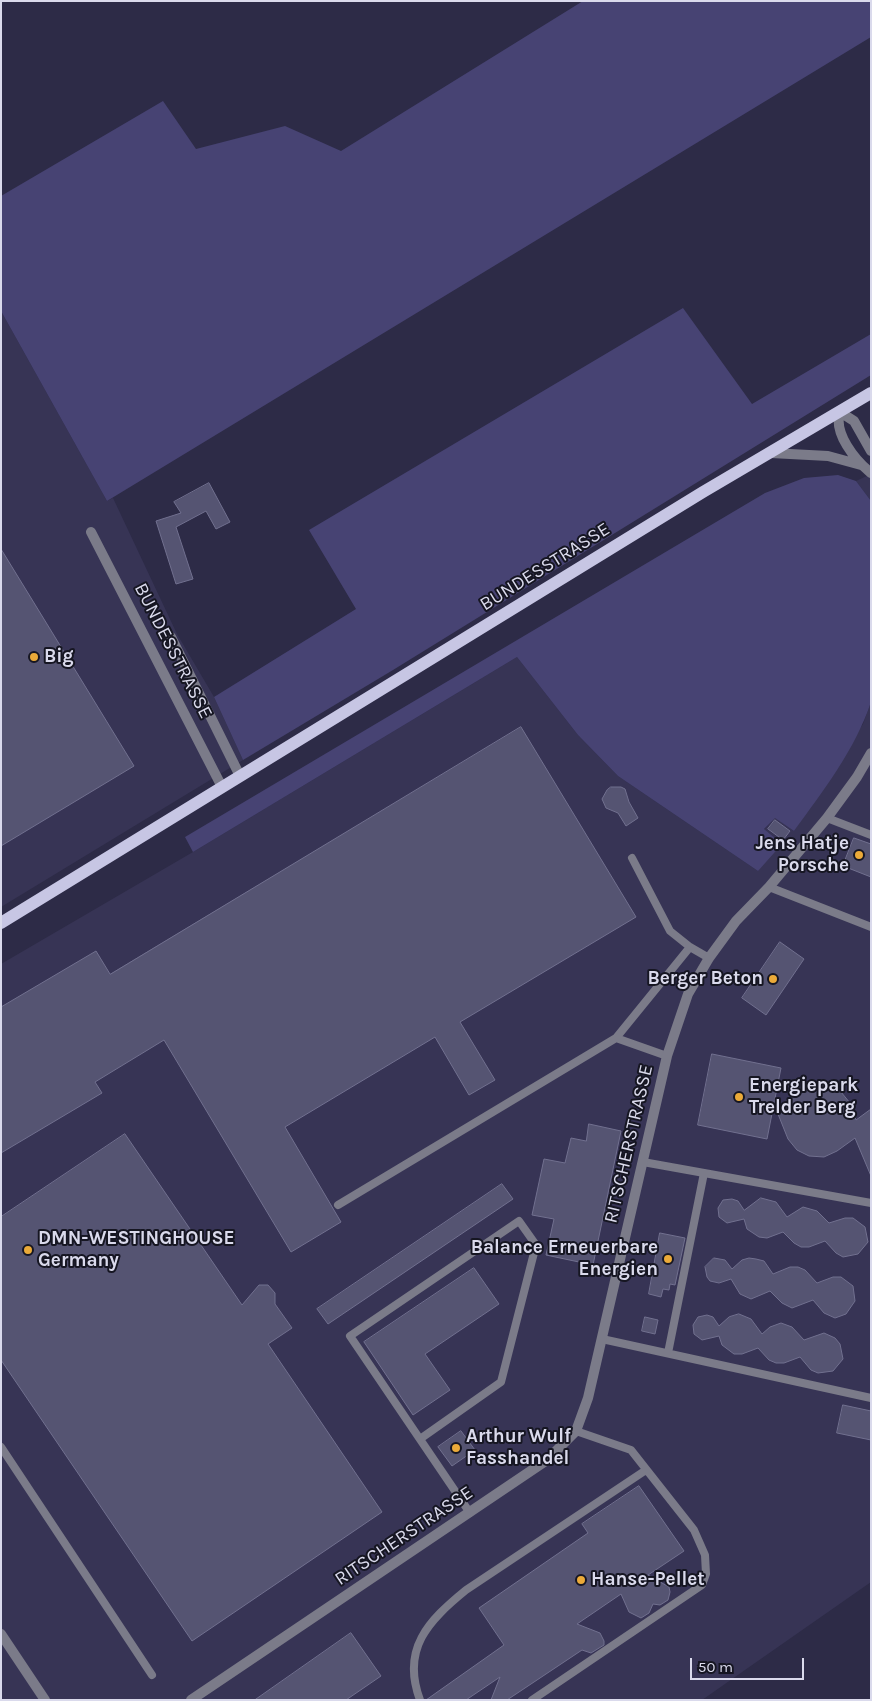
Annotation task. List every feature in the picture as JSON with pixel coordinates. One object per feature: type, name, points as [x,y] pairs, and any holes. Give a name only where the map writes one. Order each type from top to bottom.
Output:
[{"type":"main road","name":"BUNDESSTRASSE","points":[[1,923],[703,492],[871,393]]},
{"type":"street","points":[[840,412],[854,421],[871,451]]},
{"type":"street","points":[[840,412],[840,429],[861,465],[871,474]]},
{"type":"street","points":[[771,453],[822,456],[861,465]]},
{"type":"street","name":"BUNDESSTRASSE","points":[[90,532],[222,787]]},
{"type":"street","name":"BUNDESSTRASSE","points":[[171,637],[240,776]]},
{"type":"street","name":"RITSCHERSTRASSE","points":[[191,1700],[547,1460],[576,1431],[588,1398],[667,1056],[688,994],[709,958],[736,921],[769,887],[827,818],[857,777],[871,753]]},
{"type":"street","points":[[1,1634],[45,1700]]},
{"type":"lane","points":[[827,818],[871,835]]},
{"type":"lane","points":[[632,858],[670,931],[690,947],[709,958]]},
{"type":"lane","points":[[769,887],[871,927]]},
{"type":"lane","points":[[338,1205],[616,1038],[690,947]]},
{"type":"lane","points":[[616,1038],[667,1056]]},
{"type":"lane","points":[[643,1162],[871,1203]]},
{"type":"lane","points":[[668,1354],[704,1173]]},
{"type":"lane","points":[[420,1439],[501,1382],[536,1245],[519,1221],[350,1336],[470,1513]]},
{"type":"lane","points":[[602,1339],[871,1398]]},
{"type":"lane","points":[[532,1700],[702,1584],[706,1574],[705,1555],[694,1530],[631,1450],[576,1431]]},
{"type":"lane","points":[[1,1448],[152,1675]]},
{"type":"lane","points":[[420,1700],[414,1685],[412,1659],[423,1632],[444,1607],[466,1590],[646,1470]]},
{"type":"shaded area","points":[[583,1],[871,1],[871,37],[107,501],[1,311],[1,196],[163,101],[196,149],[285,126],[341,151]]},
{"type":"shaded area","points":[[683,308],[752,404],[871,334],[871,375],[393,670],[243,760],[214,697],[356,609],[309,530]]},
{"type":"shaded area","points":[[1,311],[107,501],[113,498],[177,634],[214,697],[243,760],[1,907]]},
{"type":"shaded area","points":[[871,474],[871,501],[856,481]]},
{"type":"shaded area","points":[[838,475],[856,481],[871,501],[871,702],[847,753],[794,831],[775,818],[764,829],[782,844],[758,871],[618,776],[578,735],[517,657],[193,852],[185,837],[765,493],[804,478]]},
{"type":"shaded area","points":[[517,657],[578,735],[618,776],[758,871],[764,830],[775,817],[794,831],[863,724],[871,702],[871,1582],[702,1700],[1,1700],[1,964],[193,852]]},
{"type":"building","points":[[209,483],[230,522],[216,529],[206,511],[176,527],[193,579],[176,584],[156,521],[181,513],[174,502]]},
{"type":"building","name":"Big","points":[[1,549],[134,766],[1,846]]},
{"type":"building","points":[[521,727],[636,917],[460,1022],[495,1080],[469,1095],[435,1037],[285,1127],[341,1222],[291,1252],[164,1040],[95,1082],[102,1093],[1,1153],[1,1007],[96,951],[110,974]]},
{"type":"building","points":[[611,787],[625,789],[629,802],[638,818],[626,826],[618,813],[606,808],[602,799]]},
{"type":"building","points":[[775,820],[790,831],[783,840],[768,829]]},
{"type":"building","name":"Jens Hatje Porsche","points":[[854,838],[871,844],[871,877],[843,866]]},
{"type":"building","name":"Berger Beton","points":[[780,942],[804,959],[766,1015],[742,998]]},
{"type":"building","name":"Energiepark Trelder Berg","points":[[712,1054],[781,1068],[767,1139],[698,1125]]},
{"type":"building","points":[[814,1085],[828,1086],[841,1092],[850,1103],[856,1120],[871,1109],[871,1176],[855,1138],[837,1151],[824,1157],[809,1156],[797,1150],[788,1139],[776,1109],[801,1090]]},
{"type":"building","points":[[589,1124],[621,1131],[593,1265],[546,1255],[554,1219],[532,1215],[544,1159],[565,1163],[571,1138],[586,1141]]},
{"type":"building","points":[[125,1134],[242,1305],[259,1285],[268,1285],[275,1293],[275,1304],[292,1328],[268,1344],[382,1512],[192,1641],[1,1360],[1,1217]]},
{"type":"building","points":[[502,1184],[513,1199],[328,1324],[317,1309]]},
{"type":"building","points":[[761,1198],[776,1202],[787,1217],[803,1207],[817,1211],[829,1223],[845,1218],[853,1218],[865,1227],[868,1242],[858,1254],[843,1257],[836,1253],[825,1241],[809,1247],[801,1247],[783,1232],[767,1238],[759,1237],[747,1229],[744,1219],[727,1223],[719,1217],[718,1208],[723,1200],[732,1199],[738,1201],[744,1210]]},
{"type":"building","name":"Balance Erneuerbare Energien","points":[[660,1233],[685,1238],[675,1285],[670,1284],[669,1290],[663,1289],[661,1297],[649,1294]]},
{"type":"building","points":[[714,1258],[725,1260],[732,1269],[742,1260],[749,1258],[764,1261],[773,1274],[790,1267],[798,1267],[805,1270],[817,1283],[833,1277],[841,1277],[853,1286],[855,1301],[846,1314],[835,1318],[824,1313],[813,1300],[792,1308],[782,1303],[770,1291],[751,1299],[740,1294],[731,1279],[719,1283],[710,1281],[705,1267]]},
{"type":"building","points":[[474,1268],[499,1304],[425,1354],[450,1390],[413,1415],[364,1342]]},
{"type":"building","points":[[739,1314],[751,1319],[762,1334],[770,1327],[781,1323],[792,1327],[804,1340],[824,1333],[835,1338],[840,1344],[843,1359],[833,1371],[818,1373],[811,1370],[800,1357],[784,1363],[776,1363],[769,1360],[758,1348],[742,1354],[734,1354],[722,1345],[719,1336],[702,1340],[694,1334],[693,1325],[698,1317],[707,1315],[713,1317],[719,1326],[729,1317]]},
{"type":"building","points":[[645,1317],[658,1320],[655,1334],[642,1331]]},
{"type":"building","points":[[843,1405],[871,1411],[871,1440],[837,1433]]},
{"type":"building","name":"Arthur Wulf Fasshandel","points":[[461,1431],[475,1450],[452,1466],[438,1447]]},
{"type":"building","name":"Hanse-Pellet","points":[[639,1486],[684,1551],[648,1575],[669,1587],[668,1600],[660,1605],[653,1604],[649,1613],[641,1618],[629,1612],[621,1594],[577,1624],[600,1633],[604,1645],[591,1653],[582,1650],[507,1700],[491,1700],[500,1677],[466,1700],[426,1700],[504,1645],[479,1608],[588,1533],[582,1524]]},
{"type":"building","points":[[351,1633],[381,1676],[346,1700],[255,1700]]},
{"type":"place","name":"Big","points":[[34,657]]},
{"type":"place","name":"Jens Hatje Porsche","points":[[859,855]]},
{"type":"place","name":"Berger Beton","points":[[773,979]]},
{"type":"place","name":"Energiepark Trelder Berg","points":[[739,1097]]},
{"type":"place","name":"DMN-WESTINGHOUSE Germany","points":[[28,1250]]},
{"type":"place","name":"Balance Erneuerbare Energien","points":[[668,1259]]},
{"type":"place","name":"Arthur Wulf Fasshandel","points":[[456,1448]]},
{"type":"place","name":"Hanse-Pellet","points":[[581,1580]]}]
